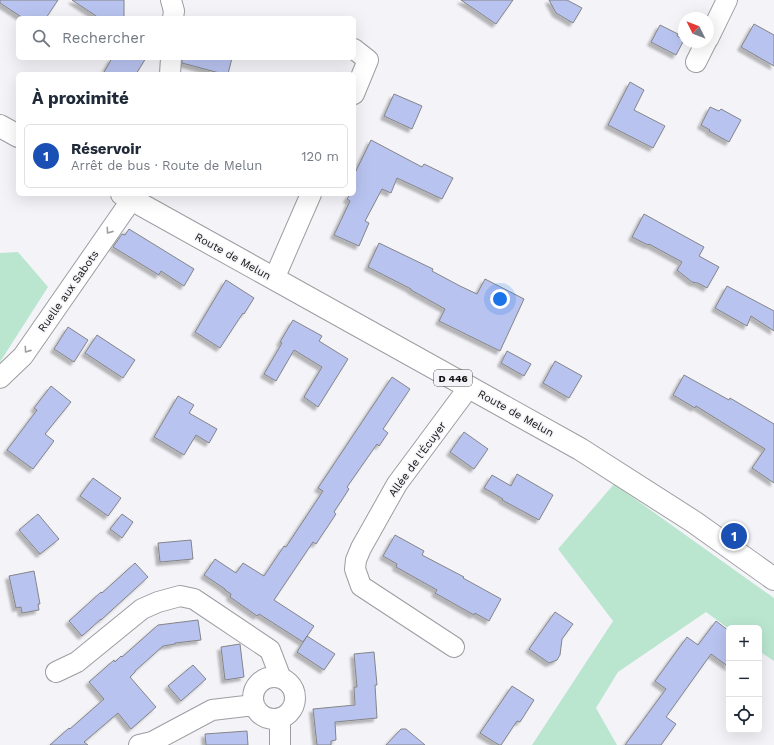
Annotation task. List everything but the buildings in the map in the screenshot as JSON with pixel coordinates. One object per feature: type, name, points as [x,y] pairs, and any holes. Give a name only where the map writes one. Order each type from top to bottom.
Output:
[{"type":"main road","points":[[0,126],[16,135]]},
{"type":"main road","name":"Route de Melun","points":[[129,196],[274,279],[580,449],[694,522],[774,579]]},
{"type":"street","points":[[171,0],[174,11],[173,16]]},
{"type":"street","points":[[714,27],[727,0]]},
{"type":"street","points":[[696,62],[703,48]]},
{"type":"street","points":[[356,51],[368,60],[356,89]]},
{"type":"street","points":[[170,72],[171,60]]},
{"type":"street","name":"Ruelle aux Sabots","points":[[0,378],[23,356],[129,196]]},
{"type":"street","points":[[274,279],[310,196]]},
{"type":"street","name":"Allée de l'Écuyer","points":[[454,647],[362,586],[358,578],[356,560],[396,484],[469,387]]},
{"type":"street","points":[[56,672],[77,662],[142,609],[158,602],[180,596],[194,600],[270,650],[280,676]]},
{"type":"street","points":[[280,676],[287,679],[292,684],[295,690],[295,704],[287,715],[274,719],[267,718],[257,711],[254,705],[253,692],[256,686],[267,677],[280,676]]},
{"type":"street","points":[[139,745],[152,742],[212,710],[254,705]]},
{"type":"street","points":[[280,718],[280,745]]},
{"type":"green space","points":[[18,252],[48,287],[0,362],[0,253]]},
{"type":"green space","points":[[614,484],[774,598],[774,661],[762,653],[762,625],[726,625],[726,627],[706,612],[618,672],[596,708],[617,745],[532,745],[613,621],[558,549]]},
{"type":"place","name":"Réservoir","points":[[734,536]]}]
